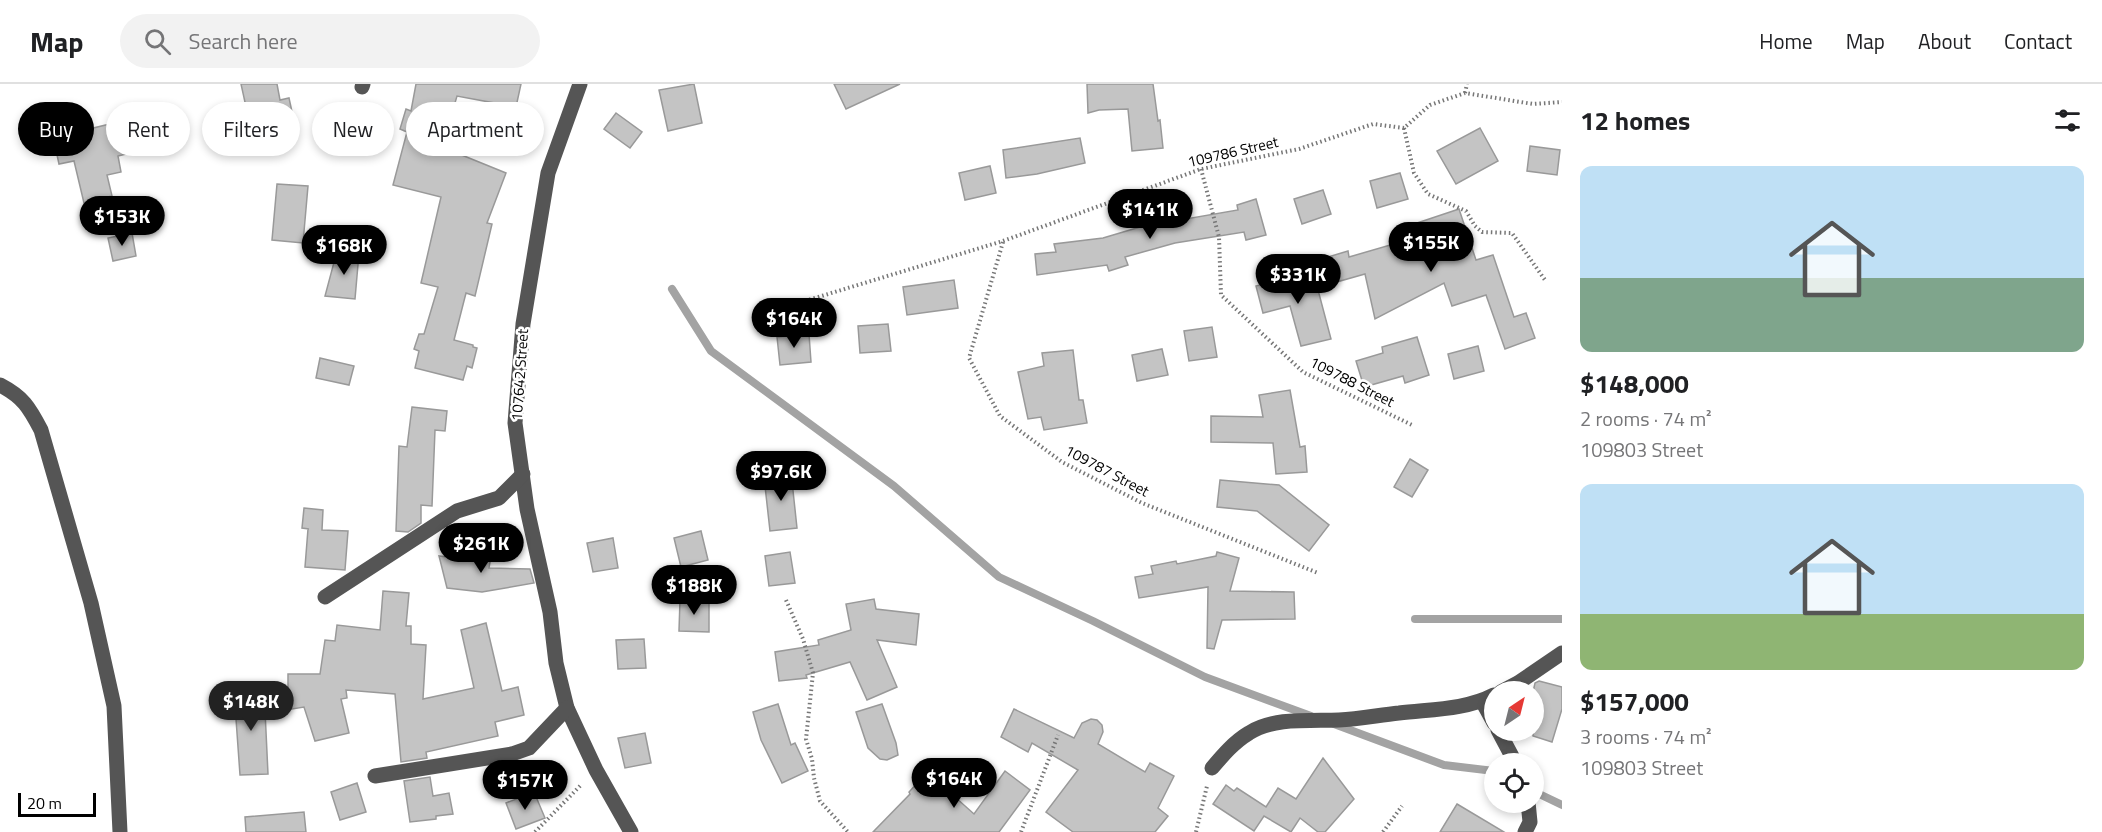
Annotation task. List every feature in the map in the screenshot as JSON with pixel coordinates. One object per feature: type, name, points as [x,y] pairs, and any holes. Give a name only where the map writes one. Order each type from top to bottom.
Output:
[{"type":"street","name":"107642 Street","points":[[580,84],[548,173],[523,324],[515,423],[527,510],[550,612],[556,663],[567,708],[596,770],[632,832]]},
{"type":"street","points":[[0,385],[15,393],[28,405],[41,430],[88,591],[114,706],[120,832]]},
{"type":"street","points":[[325,597],[457,511],[499,498],[523,474]]},
{"type":"street","points":[[1521,681],[1562,653]]},
{"type":"street","points":[[1212,768],[1232,745],[1250,732],[1276,723],[1358,720],[1396,713],[1461,706],[1484,699]]},
{"type":"street","points":[[375,776],[512,754],[529,748],[567,708]]},
{"type":"street","points":[[1525,832],[1530,822],[1529,813]]},
{"type":"path","points":[[1465,93],[1467,84]]},
{"type":"path","points":[[1545,280],[1512,233],[1482,232],[1475,226],[1466,211],[1428,194],[1414,173],[1404,128],[1430,105],[1465,93],[1533,104],[1562,102]]},
{"type":"path","name":"109786 Street","points":[[805,302],[1003,241],[1201,169],[1299,149],[1373,124],[1404,128]]},
{"type":"path","name":"109788 Street","points":[[1201,169],[1219,237],[1221,295],[1303,372],[1412,425]]},
{"type":"path","name":"109787 Street","points":[[1003,241],[969,358],[1000,416],[1062,462],[1142,503],[1318,573]]},
{"type":"path","points":[[786,600],[803,639],[813,673],[806,739],[820,801],[848,832]]},
{"type":"path","points":[[1021,832],[1058,735]]},
{"type":"path","points":[[1196,832],[1212,768]]},
{"type":"path","points":[[535,832],[596,770]]},
{"type":"path","points":[[1383,832],[1402,806]]},
{"type":"building","points":[[241,84],[277,84],[280,100],[289,98],[290,102],[245,102]]},
{"type":"building","points":[[416,84],[521,84],[517,102],[489,102],[457,96],[455,102],[413,102]]},
{"type":"building","points":[[694,84],[702,123],[668,131],[659,90]]},
{"type":"building","points":[[834,84],[900,84],[846,109]]},
{"type":"building","points":[[1087,84],[1153,84],[1163,148],[1132,151],[1128,109],[1099,110],[1088,113]]},
{"type":"building","points":[[406,109],[406,132],[400,129]]},
{"type":"building","points":[[616,113],[642,132],[630,148],[604,129]]},
{"type":"building","points":[[106,125],[106,156],[118,156],[121,172],[107,175],[112,196],[84,203],[74,161],[59,164],[57,156],[94,156],[94,128]]},
{"type":"building","points":[[1480,128],[1498,161],[1456,184],[1437,151]]},
{"type":"building","points":[[406,136],[406,156],[464,156],[506,173],[487,223],[492,224],[475,296],[466,293],[454,340],[477,348],[472,368],[467,366],[463,380],[415,368],[419,351],[414,349],[419,334],[424,334],[438,287],[421,283],[441,197],[393,185]]},
{"type":"building","points":[[1080,138],[1085,163],[1037,174],[1006,178],[1003,150]]},
{"type":"building","points":[[1530,146],[1560,150],[1557,175],[1527,171]]},
{"type":"building","points":[[990,166],[996,193],[965,200],[959,173]]},
{"type":"building","points":[[1400,173],[1408,199],[1377,208],[1370,181]]},
{"type":"building","points":[[277,184],[308,186],[303,243],[272,240]]},
{"type":"building","points":[[1323,190],[1331,214],[1302,224],[1294,199]]},
{"type":"building","points":[[1256,199],[1266,235],[1246,240],[1244,232],[1175,243],[1125,257],[1128,265],[1109,271],[1107,265],[1037,275],[1035,254],[1056,252],[1054,244],[1103,238],[1184,214],[1186,219],[1238,210],[1237,205]]},
{"type":"building","points":[[1459,209],[1476,260],[1493,255],[1514,317],[1526,313],[1535,338],[1505,349],[1486,295],[1452,306],[1444,283],[1375,319],[1365,274],[1326,285],[1318,260],[1348,251],[1349,257],[1411,239],[1408,226]]},
{"type":"building","points":[[132,233],[136,256],[113,261],[108,238]]},
{"type":"building","points":[[337,251],[359,253],[355,299],[325,296]]},
{"type":"building","points":[[1313,271],[1331,339],[1301,346],[1290,306],[1263,313],[1256,286]]},
{"type":"building","points":[[954,280],[958,308],[907,315],[903,287]]},
{"type":"building","points":[[888,324],[891,351],[860,353],[858,326]]},
{"type":"building","points":[[1212,327],[1217,357],[1189,361],[1184,331]]},
{"type":"building","points":[[809,334],[811,362],[780,365],[777,337]]},
{"type":"building","points":[[1417,337],[1429,375],[1405,383],[1403,376],[1364,387],[1356,361],[1383,353],[1382,347]]},
{"type":"building","points":[[1478,346],[1484,371],[1454,379],[1448,354]]},
{"type":"building","points":[[1162,349],[1168,375],[1137,381],[1132,355]]},
{"type":"building","points":[[1073,350],[1079,400],[1083,400],[1087,423],[1044,430],[1041,417],[1028,419],[1018,372],[1044,366],[1042,353]]},
{"type":"building","points":[[320,358],[354,366],[349,385],[316,378]]},
{"type":"building","points":[[1290,390],[1300,447],[1305,446],[1307,472],[1276,474],[1273,443],[1211,442],[1211,416],[1263,417],[1259,395]]},
{"type":"building","points":[[412,407],[447,411],[445,431],[435,430],[432,506],[421,505],[421,523],[408,532],[396,531],[399,446],[407,447]]},
{"type":"building","points":[[1410,459],[1428,470],[1412,497],[1394,487]]},
{"type":"building","points":[[791,472],[797,528],[770,531],[764,477]]},
{"type":"building","points":[[1220,480],[1279,485],[1329,525],[1309,551],[1257,511],[1217,507]]},
{"type":"building","points":[[304,508],[323,510],[322,530],[348,531],[345,570],[305,567],[309,529],[302,528]]},
{"type":"building","points":[[701,531],[708,560],[681,567],[674,538]]},
{"type":"building","points":[[613,538],[618,568],[593,572],[587,543]]},
{"type":"building","points":[[465,551],[491,556],[489,568],[530,569],[534,583],[482,592],[447,588],[439,556],[463,559]]},
{"type":"building","points":[[790,552],[795,583],[769,586],[765,556]]},
{"type":"building","points":[[1217,552],[1239,558],[1230,591],[1294,592],[1295,619],[1222,620],[1214,649],[1207,648],[1208,587],[1139,598],[1135,577],[1153,574],[1151,566],[1176,561],[1177,564],[1216,556]]},
{"type":"building","points":[[383,591],[409,593],[406,626],[411,626],[411,644],[426,645],[423,699],[474,688],[461,630],[486,623],[502,691],[518,687],[524,715],[495,722],[498,736],[426,752],[427,758],[401,762],[395,694],[346,690],[347,698],[341,699],[349,733],[315,741],[304,707],[286,710],[279,689],[288,689],[288,674],[320,674],[325,640],[335,641],[337,625],[380,630]]},
{"type":"building","points":[[874,599],[876,609],[919,614],[916,645],[877,640],[897,687],[867,700],[850,662],[806,675],[807,678],[779,681],[775,652],[819,645],[818,640],[851,630],[846,604]]},
{"type":"building","points":[[680,600],[709,601],[709,632],[679,631]]},
{"type":"building","points":[[644,639],[646,668],[618,669],[616,640]]},
{"type":"building","points":[[1544,682],[1562,687],[1562,709],[1552,742],[1544,739]]},
{"type":"building","points":[[264,689],[268,774],[240,775],[234,691]]},
{"type":"building","points":[[778,704],[791,745],[795,743],[808,771],[782,783],[761,740],[753,712]]},
{"type":"building","points":[[882,704],[898,755],[887,760],[880,759],[868,748],[856,712]]},
{"type":"building","points":[[1014,709],[1074,738],[1082,723],[1091,719],[1097,720],[1102,725],[1103,732],[1098,744],[1145,772],[1150,763],[1174,776],[1158,808],[1168,816],[1155,832],[1073,832],[1046,812],[1078,770],[1032,743],[1028,752],[1001,737]]},
{"type":"building","points":[[645,733],[651,763],[625,768],[618,738]]},
{"type":"building","points":[[1323,758],[1354,799],[1325,832],[1318,832],[1300,818],[1291,832],[1264,816],[1254,831],[1213,804],[1226,785],[1234,791],[1237,788],[1266,807],[1278,788],[1296,799]]},
{"type":"building","points":[[1005,771],[1030,790],[999,832],[873,832],[910,794],[909,792],[927,772],[974,814]]},
{"type":"building","points":[[430,777],[433,796],[449,793],[453,814],[436,816],[436,819],[410,822],[404,781]]},
{"type":"building","points":[[357,783],[366,812],[340,820],[331,792]]},
{"type":"building","points":[[534,792],[545,818],[516,829],[506,803]]},
{"type":"building","points":[[1457,804],[1504,832],[1440,832]]},
{"type":"building","points":[[304,812],[306,832],[246,832],[245,817]]},
{"type":"waterway","points":[[672,289],[711,351],[894,486],[999,577],[1205,677],[1311,716]]},
{"type":"waterway","points":[[1415,619],[1562,619]]},
{"type":"waterway","points":[[1334,724],[1444,765],[1484,770]]},
{"type":"waterway","points":[[1544,796],[1562,805]]}]
